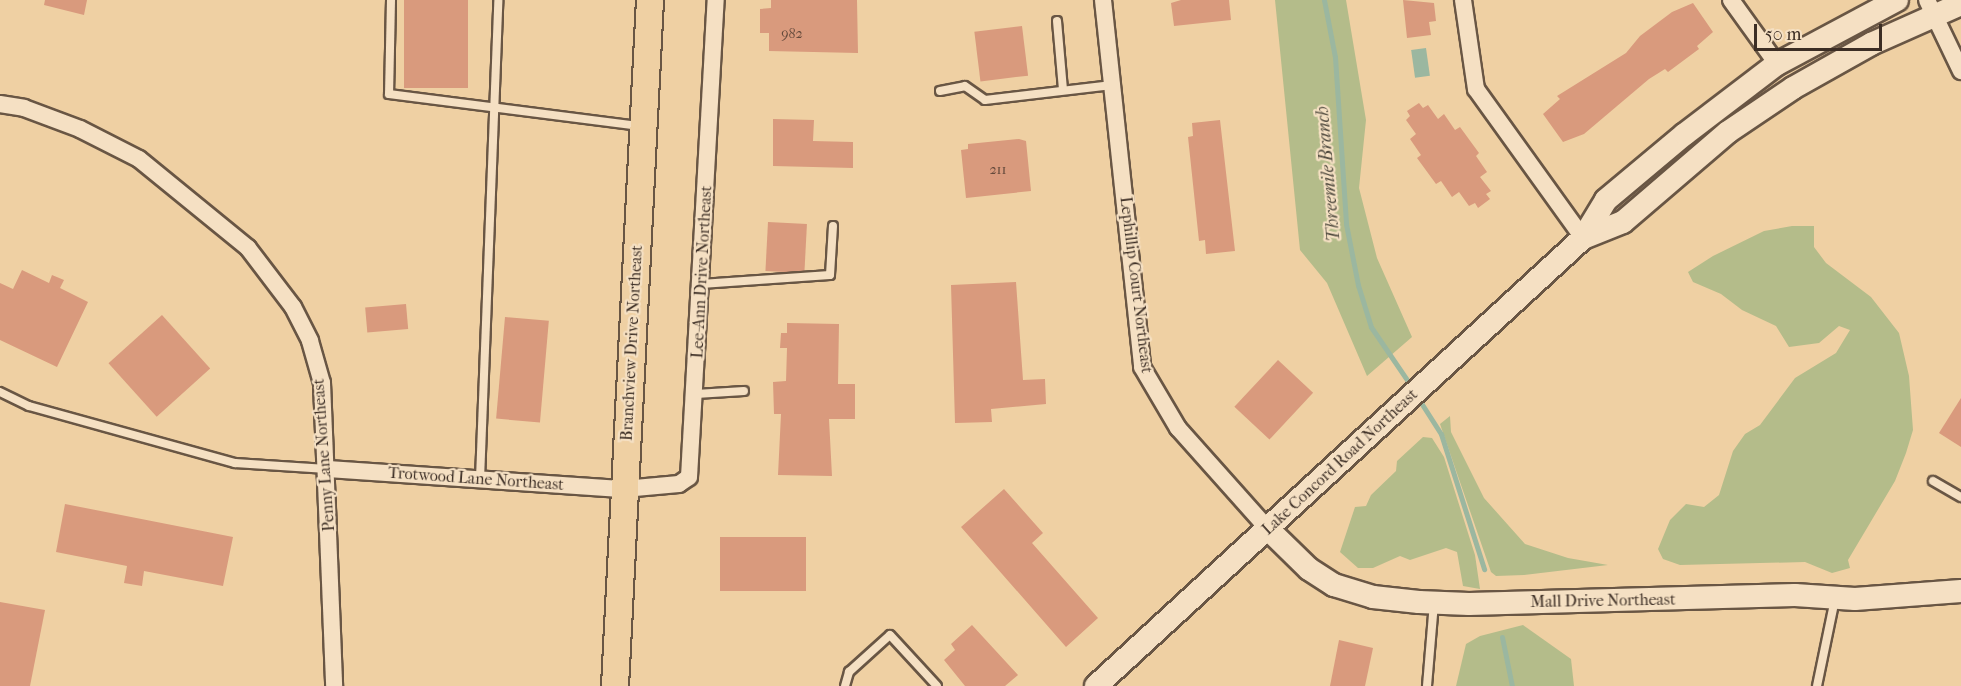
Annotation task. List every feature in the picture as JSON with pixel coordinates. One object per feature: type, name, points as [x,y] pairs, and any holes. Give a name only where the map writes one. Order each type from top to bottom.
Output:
[{"type":"main road","name":"Branchview Drive Northeast","points":[[615,686],[650,0]]},
{"type":"main road","name":"Lake Concord Road Northeast","points":[[1101,684],[1583,238],[1606,200],[1685,134],[1777,64],[1897,0]]},
{"type":"main road","name":"Lake Concord Road Northeast","points":[[1583,238],[1623,222],[1728,132],[1793,88],[1931,7],[1961,4]]},
{"type":"main road","name":"Mall Drive Northeast","points":[[1268,529],[1309,569],[1334,585],[1373,597],[1434,603],[1795,596],[1835,599],[1961,591]]},
{"type":"street","name":"Lee-Ann Drive Northeast","points":[[624,489],[679,484],[689,477],[696,394],[716,0]]},
{"type":"street","name":"Lephillip Court Northeast","points":[[1103,0],[1142,367],[1178,428],[1268,529]]},
{"type":"street","points":[[1463,0],[1476,89],[1583,238]]},
{"type":"street","points":[[1731,0],[1777,64]]},
{"type":"street","points":[[1931,7],[1961,71]]},
{"type":"street","name":"Penny Lane Northeast","points":[[0,104],[24,108],[69,124],[131,154],[188,196],[248,248],[274,276],[310,341],[322,383],[328,469],[334,686]]},
{"type":"street","name":"Trotwood Lane Northeast","points":[[328,469],[624,489]]},
{"type":"lane","points":[[391,0],[388,94],[494,110],[644,127]]},
{"type":"lane","points":[[480,479],[498,0]]},
{"type":"lane","points":[[1057,21],[1063,90]]},
{"type":"lane","points":[[940,91],[965,86],[986,100],[1112,85]]},
{"type":"lane","points":[[702,284],[830,275],[833,226]]},
{"type":"lane","points":[[696,394],[744,391]]},
{"type":"lane","points":[[0,392],[29,406],[235,463],[328,469]]},
{"type":"lane","points":[[1933,481],[1961,497]]},
{"type":"lane","points":[[1817,686],[1835,599]]},
{"type":"lane","points":[[1427,686],[1434,603]]},
{"type":"lane","points":[[845,686],[849,672],[890,635],[937,686]]},
{"type":"shaded area","points":[[1275,0],[1346,0],[1366,120],[1359,188],[1377,258],[1412,337],[1367,376],[1327,283],[1300,250]]},
{"type":"shaded area","points":[[1426,48],[1430,76],[1415,78],[1411,50]]},
{"type":"shaded area","points":[[1792,226],[1814,226],[1814,247],[1826,263],[1871,297],[1899,333],[1909,376],[1913,430],[1906,453],[1895,481],[1848,560],[1850,568],[1832,573],[1805,562],[1680,565],[1663,559],[1658,549],[1670,520],[1686,504],[1704,507],[1719,495],[1733,451],[1745,434],[1760,425],[1795,378],[1836,353],[1850,330],[1839,326],[1819,343],[1789,347],[1776,326],[1742,310],[1721,294],[1693,282],[1688,272],[1713,256],[1764,231]]},
{"type":"shaded area","points":[[1450,416],[1451,432],[1484,498],[1525,544],[1568,558],[1608,565],[1524,575],[1496,576],[1491,572],[1440,424]]},
{"type":"shaded area","points":[[1423,437],[1432,438],[1444,457],[1475,555],[1480,589],[1463,586],[1457,552],[1446,548],[1410,560],[1400,556],[1373,568],[1358,568],[1340,552],[1355,507],[1366,506],[1371,495],[1396,471],[1397,461]]},
{"type":"shaded area","points":[[1523,625],[1571,659],[1574,686],[1456,686],[1466,644],[1480,636]]},
{"type":"building","points":[[45,0],[87,0],[84,15],[44,5]]},
{"type":"building","points":[[404,0],[468,0],[468,88],[404,88]]},
{"type":"building","points":[[771,0],[857,0],[858,53],[769,51],[769,33],[760,33],[760,9],[771,8]]},
{"type":"building","points":[[1181,0],[1229,0],[1231,20],[1174,26],[1171,3]]},
{"type":"building","points":[[1403,0],[1434,3],[1436,21],[1429,22],[1431,35],[1407,38]]},
{"type":"building","points":[[1693,3],[1713,32],[1697,46],[1699,49],[1668,72],[1665,69],[1649,79],[1584,134],[1563,142],[1543,114],[1560,99],[1557,96],[1626,53],[1640,36],[1672,12]]},
{"type":"building","points":[[1022,26],[1028,76],[980,81],[974,32]]},
{"type":"building","points":[[1419,103],[1423,108],[1428,105],[1438,119],[1444,114],[1455,130],[1460,127],[1479,153],[1476,156],[1487,172],[1480,177],[1491,191],[1486,194],[1490,199],[1478,208],[1475,203],[1469,206],[1459,192],[1452,197],[1441,181],[1436,184],[1417,158],[1421,155],[1410,139],[1416,134],[1406,120],[1410,116],[1407,111]]},
{"type":"building","points":[[773,119],[814,120],[813,141],[853,142],[853,168],[773,166]]},
{"type":"building","points":[[1220,120],[1235,251],[1206,254],[1205,240],[1199,241],[1188,137],[1193,136],[1192,123]]},
{"type":"building","points":[[1019,139],[1026,141],[1031,191],[966,198],[961,150],[968,149],[968,144]]},
{"type":"building","points":[[768,222],[807,224],[804,273],[765,271]]},
{"type":"building","points":[[22,270],[49,283],[52,275],[64,280],[60,288],[88,302],[57,367],[0,340],[0,283],[13,289]]},
{"type":"building","points":[[1016,282],[1023,380],[1045,379],[1046,404],[991,409],[992,422],[955,423],[951,285]]},
{"type":"building","points":[[406,304],[408,329],[367,332],[365,308]]},
{"type":"building","points":[[162,315],[210,369],[157,417],[108,363]]},
{"type":"building","points":[[505,317],[549,321],[540,422],[496,419]]},
{"type":"building","points":[[787,323],[839,324],[838,384],[855,384],[855,419],[829,419],[832,476],[778,475],[781,414],[774,414],[773,382],[786,381],[787,348],[780,348],[781,333],[787,333]]},
{"type":"building","points":[[1278,360],[1313,393],[1269,440],[1234,407]]},
{"type":"building","points":[[1961,398],[1961,447],[1939,433]]},
{"type":"building","points":[[1004,489],[1043,533],[1032,543],[1098,618],[1066,647],[961,527]]},
{"type":"building","points":[[65,504],[233,537],[223,586],[144,571],[142,586],[124,583],[127,566],[56,552]]},
{"type":"building","points":[[720,537],[806,537],[806,591],[720,591]]},
{"type":"building","points":[[0,602],[45,610],[30,686],[0,686]]},
{"type":"building","points":[[972,625],[1018,675],[1005,686],[965,686],[944,660],[955,650],[951,644]]},
{"type":"building","points":[[1339,640],[1373,648],[1365,686],[1330,686]]},
{"type":"waterway","name":"Threemile Branch","points":[[1324,0],[1335,57],[1346,224],[1358,285],[1371,327],[1412,387]]},
{"type":"waterway","name":"Threemile Branch","points":[[1418,398],[1441,434],[1484,569]]},
{"type":"waterway","name":"Threemile Branch","points":[[1502,637],[1512,686]]}]
